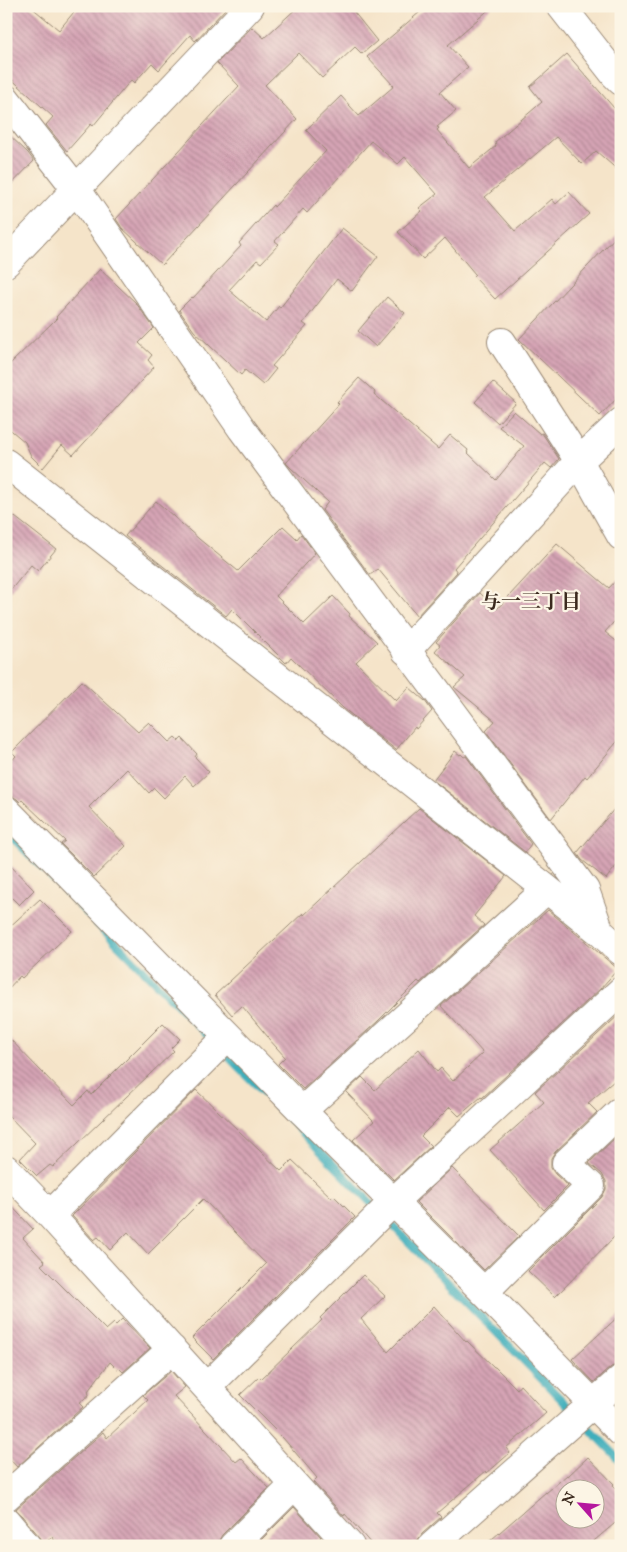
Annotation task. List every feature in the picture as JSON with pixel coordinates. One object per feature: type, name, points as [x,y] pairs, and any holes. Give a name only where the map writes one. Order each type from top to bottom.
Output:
[{"type":"street","points":[[6,263],[250,6]]},
{"type":"street","points":[[561,6],[619,76]]},
{"type":"street","points":[[6,99],[77,190],[242,429],[585,890],[600,932]]},
{"type":"street","points":[[502,342],[579,461],[621,536]]},
{"type":"street","points":[[406,651],[579,461],[621,422]]},
{"type":"street","points":[[6,463],[548,889],[621,951]]},
{"type":"street","points":[[6,810],[302,1112],[484,1292],[621,1432]]},
{"type":"street","points":[[302,1112],[548,889]]},
{"type":"street","points":[[207,1387],[393,1202],[621,991]]},
{"type":"street","points":[[50,1215],[228,1036]]},
{"type":"street","points":[[484,1292],[590,1186],[566,1163],[621,1111]]},
{"type":"street","points":[[9,1178],[50,1215],[350,1546]]},
{"type":"street","points":[[6,1497],[172,1349]]},
{"type":"street","points":[[432,1546],[621,1379]]},
{"type":"street","points":[[233,1546],[294,1485]]},
{"type":"street","points":[[6,1521],[27,1546]]},
{"type":"building","points":[[6,6],[30,6],[59,30],[79,6],[228,6],[195,41],[190,35],[159,70],[152,63],[134,83],[131,80],[93,126],[91,124],[67,151],[46,125],[53,117],[6,74]]},
{"type":"building","points":[[299,6],[349,6],[377,41],[362,54],[355,47],[322,78],[298,53],[265,85],[297,119],[162,265],[122,228],[116,219],[239,86],[217,63],[252,27],[264,38]]},
{"type":"building","points":[[427,6],[493,6],[448,45],[468,67],[440,92],[456,111],[437,127],[439,128],[437,130],[469,168],[496,146],[495,142],[542,102],[530,87],[567,54],[621,116],[621,173],[596,151],[582,164],[556,137],[485,197],[515,231],[552,199],[556,204],[569,192],[589,214],[495,299],[473,276],[475,274],[445,238],[423,259],[398,232],[422,211],[419,208],[437,194],[405,157],[398,164],[371,141],[307,213],[303,209],[275,241],[279,244],[261,263],[257,260],[229,290],[266,322],[279,306],[280,308],[342,228],[378,256],[352,291],[337,279],[303,323],[307,326],[272,366],[276,369],[263,385],[245,370],[241,375],[194,331],[179,310],[193,298],[241,246],[239,243],[273,205],[274,207],[326,151],[306,130],[341,96],[359,116],[394,86],[367,57]]},
{"type":"building","points":[[6,132],[34,161],[6,190]]},
{"type":"building","points":[[621,231],[621,394],[600,416],[519,339]]},
{"type":"building","points":[[100,269],[136,303],[154,328],[139,343],[152,355],[148,360],[154,367],[73,455],[62,445],[43,468],[31,456],[25,442],[6,426],[6,368],[57,318]]},
{"type":"building","points":[[387,297],[405,313],[376,347],[358,331]]},
{"type":"building","points":[[359,378],[375,392],[374,394],[438,449],[450,435],[468,450],[467,452],[496,480],[524,446],[499,427],[514,411],[540,434],[542,433],[559,459],[551,468],[545,463],[454,568],[457,572],[417,616],[378,569],[370,575],[322,510],[328,502],[286,463],[339,404],[337,402]]},
{"type":"building","points":[[493,382],[516,403],[498,423],[475,402]]},
{"type":"building","points":[[156,501],[238,571],[283,526],[297,539],[301,534],[315,553],[276,596],[304,624],[333,596],[350,614],[349,616],[377,642],[356,662],[396,701],[409,687],[425,701],[432,711],[416,729],[415,727],[396,750],[343,708],[291,657],[286,663],[232,609],[226,616],[125,536]]},
{"type":"building","points":[[6,510],[56,549],[38,571],[31,565],[6,596]]},
{"type":"building","points":[[557,544],[609,588],[621,575],[621,614],[605,632],[621,645],[621,737],[587,778],[585,776],[551,819],[486,731],[495,721],[454,687],[465,677],[435,651],[440,645],[436,642],[480,593],[497,609]]},
{"type":"building","points":[[82,681],[138,732],[149,722],[169,742],[175,737],[179,741],[182,738],[197,754],[195,757],[209,772],[194,786],[185,776],[164,798],[154,788],[149,793],[127,769],[89,807],[126,846],[94,877],[61,844],[65,841],[22,800],[20,802],[6,793],[6,767],[16,756],[12,752]]},
{"type":"building","points":[[455,751],[464,757],[466,756],[531,844],[525,852],[433,780]]},
{"type":"building","points":[[621,801],[621,860],[606,879],[582,860],[577,853]]},
{"type":"building","points":[[419,808],[506,876],[474,916],[484,925],[420,983],[418,981],[378,1021],[303,1089],[278,1064],[285,1057],[242,1006],[232,1015],[215,995]]},
{"type":"building","points":[[6,861],[34,890],[19,905],[6,892]]},
{"type":"building","points":[[40,899],[72,931],[22,978],[20,976],[6,991],[6,930]]},
{"type":"building","points":[[548,910],[618,969],[600,989],[482,1098],[459,1116],[450,1107],[421,1136],[431,1146],[394,1180],[353,1140],[374,1121],[346,1092],[362,1077],[375,1090],[419,1049],[437,1072],[441,1068],[453,1081],[483,1053],[441,1006]]},
{"type":"building","points":[[621,1013],[621,1075],[588,1103],[597,1112],[551,1158],[551,1168],[568,1186],[544,1210],[490,1150],[544,1102],[535,1092]]},
{"type":"building","points":[[163,1023],[180,1039],[171,1048],[174,1051],[53,1167],[50,1165],[37,1176],[20,1159],[35,1143],[6,1113],[6,1035],[74,1105],[88,1091],[91,1095]]},
{"type":"building","points":[[196,1090],[281,1171],[292,1160],[355,1217],[213,1359],[192,1338],[266,1264],[203,1199],[148,1254],[128,1232],[110,1250],[98,1237],[94,1240],[72,1216]]},
{"type":"building","points":[[619,1134],[621,1136],[621,1230],[555,1297],[528,1271],[602,1197],[606,1189],[606,1181],[602,1174],[589,1163]]},
{"type":"building","points":[[452,1168],[519,1236],[484,1270],[416,1202]]},
{"type":"building","points":[[6,1200],[33,1229],[23,1238],[45,1262],[41,1265],[106,1330],[114,1323],[116,1325],[122,1319],[150,1348],[123,1372],[110,1362],[88,1391],[89,1395],[79,1403],[83,1407],[17,1467],[6,1455]]},
{"type":"building","points":[[363,1275],[385,1296],[361,1319],[388,1352],[434,1306],[466,1342],[517,1389],[520,1385],[546,1413],[506,1448],[510,1453],[437,1513],[441,1517],[422,1534],[417,1541],[417,1546],[373,1546],[313,1482],[317,1478],[283,1438],[240,1395],[259,1377],[261,1379],[322,1320],[320,1318]]},
{"type":"building","points":[[621,1314],[621,1364],[611,1367],[594,1382],[572,1359]]},
{"type":"building","points":[[171,1371],[185,1387],[174,1396],[236,1462],[241,1458],[269,1488],[222,1535],[218,1546],[59,1546],[52,1537],[45,1543],[16,1509],[103,1432],[107,1438],[148,1400],[143,1395]]},
{"type":"building","points":[[588,1457],[614,1484],[621,1495],[621,1518],[588,1546],[484,1546],[554,1486],[554,1530],[604,1530],[604,1480],[561,1480]]},
{"type":"building","points":[[294,1507],[321,1537],[313,1546],[255,1546]]},
{"type":"waterway","points":[[6,831],[270,1099],[621,1461]]},
{"type":"district","name":"与一三丁目","points":[[531,601]]}]
